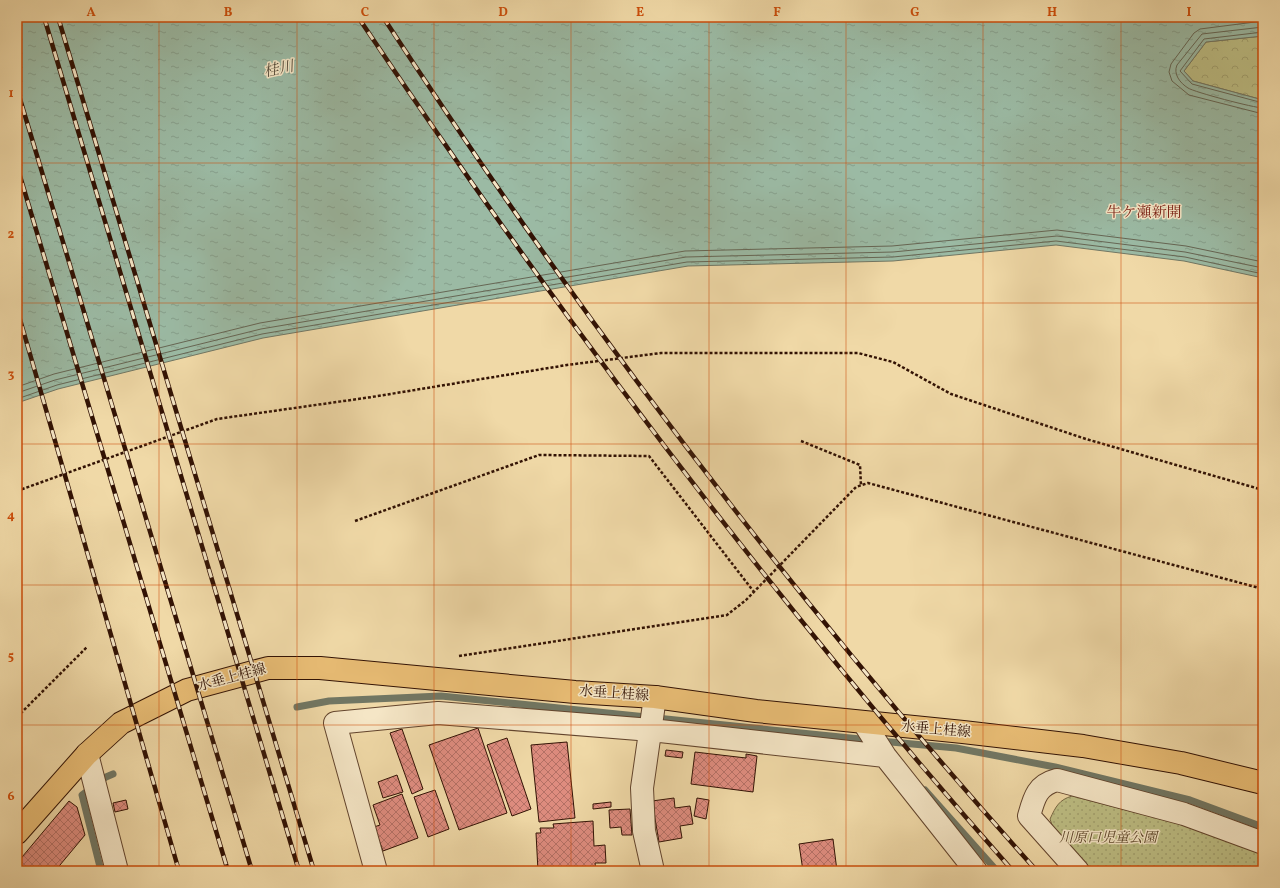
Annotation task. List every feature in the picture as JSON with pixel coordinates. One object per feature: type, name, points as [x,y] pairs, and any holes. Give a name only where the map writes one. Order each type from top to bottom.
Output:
[{"type":"main road","name":"水垂上桂線","points":[[17,833],[91,772],[122,724],[187,690],[268,668],[320,668],[567,691],[864,723],[963,732],[1083,746],[1181,763],[1263,783]]},
{"type":"street","points":[[653,871],[644,832],[642,788],[655,700]]},
{"type":"street","points":[[376,871],[335,723],[438,713],[651,729],[886,756]]},
{"type":"street","points":[[864,723],[886,756],[976,871]]},
{"type":"street","points":[[91,772],[117,871]]},
{"type":"street","points":[[1078,871],[1029,816],[1033,802],[1046,783],[1057,780],[1184,814],[1263,843]]},
{"type":"path","points":[[17,492],[217,419],[372,397],[567,365],[661,353],[858,354],[874,356],[893,362],[951,394],[1094,442],[1263,490]]},
{"type":"path","points":[[801,441],[860,465],[861,486]]},
{"type":"path","points":[[355,520],[540,455],[649,456],[754,592]]},
{"type":"path","points":[[453,657],[727,615],[754,592],[856,487],[868,483],[1263,589]]},
{"type":"path","points":[[17,716],[87,647]]},
{"type":"green space","points":[[1263,36],[1263,100],[1193,81],[1184,71],[1206,42]]},
{"type":"green space","name":"川原口児童公園","points":[[1072,796],[1199,829],[1263,853],[1263,871],[1093,871],[1053,828],[1050,819],[1058,804],[1064,799]]},
{"type":"water","name":"桂川","points":[[17,17],[1263,17],[1263,36],[1206,42],[1184,71],[1193,81],[1263,100],[1263,278],[1184,261],[1056,245],[893,261],[688,266],[263,338],[58,389],[17,403]]},
{"type":"building","points":[[478,728],[507,813],[459,830],[429,745]]},
{"type":"building","points":[[402,729],[423,789],[412,794],[390,733]]},
{"type":"building","points":[[507,738],[531,809],[512,816],[487,745]]},
{"type":"building","points":[[567,742],[575,818],[539,822],[531,745]]},
{"type":"building","points":[[666,750],[683,752],[682,758],[665,756]]},
{"type":"building","points":[[695,752],[746,758],[746,754],[757,756],[753,792],[691,784]]},
{"type":"building","points":[[397,775],[403,792],[383,798],[378,782]]},
{"type":"building","points":[[435,790],[449,829],[428,837],[414,797]]},
{"type":"building","points":[[402,794],[418,838],[383,851],[374,827],[380,825],[373,805]]},
{"type":"building","points":[[674,798],[675,808],[690,806],[693,824],[680,826],[682,838],[659,842],[652,801]]},
{"type":"building","points":[[697,798],[709,800],[706,819],[694,816]]},
{"type":"building","points":[[126,800],[128,809],[115,812],[113,803]]},
{"type":"building","points":[[69,801],[77,807],[85,835],[55,871],[17,871],[17,863]]},
{"type":"building","points":[[611,802],[611,807],[593,809],[593,804]]},
{"type":"building","points":[[630,809],[632,835],[622,835],[621,827],[610,828],[609,810]]},
{"type":"building","points":[[593,821],[594,846],[605,845],[606,863],[595,863],[596,871],[538,871],[536,833],[541,833],[540,828],[554,828],[553,824]]},
{"type":"building","points":[[833,839],[837,871],[803,871],[799,844]]},
{"type":"waterway","points":[[297,707],[329,701],[441,696],[870,740]]},
{"type":"waterway","points":[[880,741],[956,748],[1055,767],[1190,800],[1263,827]]},
{"type":"waterway","points":[[101,871],[82,795],[106,777],[113,774]]},
{"type":"waterway","points":[[925,790],[997,871]]},
{"type":"railway","points":[[44,17],[299,871]]},
{"type":"railway","points":[[58,17],[314,871]]},
{"type":"railway","points":[[358,17],[511,238],[671,455],[838,666],[1013,871]]},
{"type":"railway","points":[[383,17],[534,239],[613,349],[694,456],[776,563],[861,667],[948,770],[1037,871]]},
{"type":"railway","points":[[17,89],[252,871]]},
{"type":"railway","points":[[17,166],[228,871]]},
{"type":"railway","points":[[17,309],[179,871]]},
{"type":"district","name":"牛ケ瀬新開","points":[[1144,213]]}]
